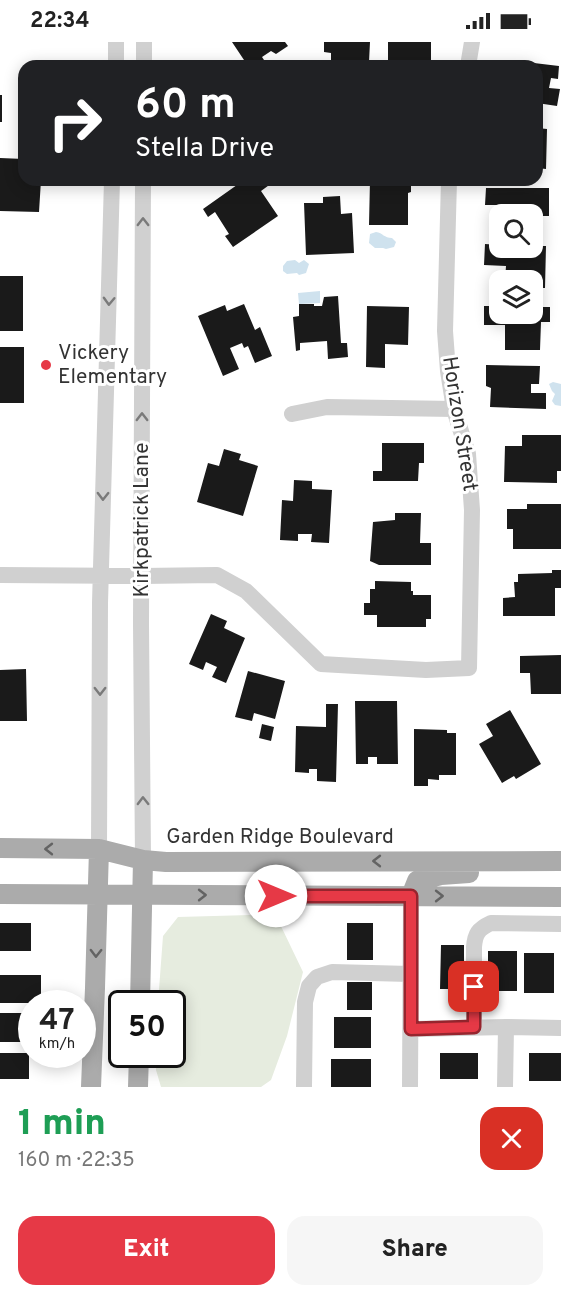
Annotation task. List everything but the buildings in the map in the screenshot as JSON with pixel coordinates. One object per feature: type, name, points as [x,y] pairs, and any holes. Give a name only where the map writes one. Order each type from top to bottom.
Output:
[{"type":"main road","name":"Garden Ridge Boulevard","points":[[0,848],[99,849],[143,860],[166,862],[553,861]]},
{"type":"main road","points":[[91,1087],[99,849]]},
{"type":"main road","points":[[140,990],[143,860]]},
{"type":"main road","points":[[411,896],[417,881],[441,874],[494,871],[553,861]]},
{"type":"main road","points":[[0,894],[561,897]]},
{"type":"main road","points":[[138,1087],[139,1068]]},
{"type":"street","points":[[116,42],[116,60]]},
{"type":"street","points":[[144,42],[144,60]]},
{"type":"street","points":[[469,60],[472,42]]},
{"type":"street","name":"Kirkpatrick Lane","points":[[99,849],[101,575],[112,186]]},
{"type":"street","name":"Kirkpatrick Lane","points":[[143,186],[143,860]]},
{"type":"street","name":"Horizon Street","points":[[142,576],[217,575],[246,591],[321,664],[426,670],[469,668],[472,510],[468,454],[454,409],[445,331],[449,186]]},
{"type":"street","points":[[292,414],[327,407],[454,409]]},
{"type":"street","points":[[0,575],[142,576]]},
{"type":"street","points":[[410,1087],[411,896]]},
{"type":"street","points":[[474,1027],[475,935],[481,927],[490,923],[561,924]]},
{"type":"street","points":[[304,1087],[305,1002],[309,986],[317,977],[332,972],[410,974]]},
{"type":"street","points":[[411,1029],[506,1026],[561,1028]]},
{"type":"street","points":[[505,1087],[506,1026]]},
{"type":"shaded area","points":[[250,915],[279,922],[303,972],[287,1036],[271,1080],[261,1087],[161,1087],[156,1068],[186,1068],[186,990],[159,990],[163,936],[178,917]]},
{"type":"water","points":[[376,232],[392,238],[396,242],[394,247],[375,248],[369,243],[370,234]]},
{"type":"water","points":[[295,260],[299,263],[304,260],[309,264],[306,273],[287,274],[283,271],[283,266],[287,261]]},
{"type":"water","points":[[320,291],[320,303],[299,304],[298,293]]},
{"type":"water","points":[[553,382],[561,384],[561,406],[555,405],[552,401],[555,394],[549,384]]},
{"type":"place","name":"Vickery Elementary","points":[[46,365]]},
{"type":"route","points":[[276,896],[411,896],[411,1029],[474,1027],[474,987]]}]
